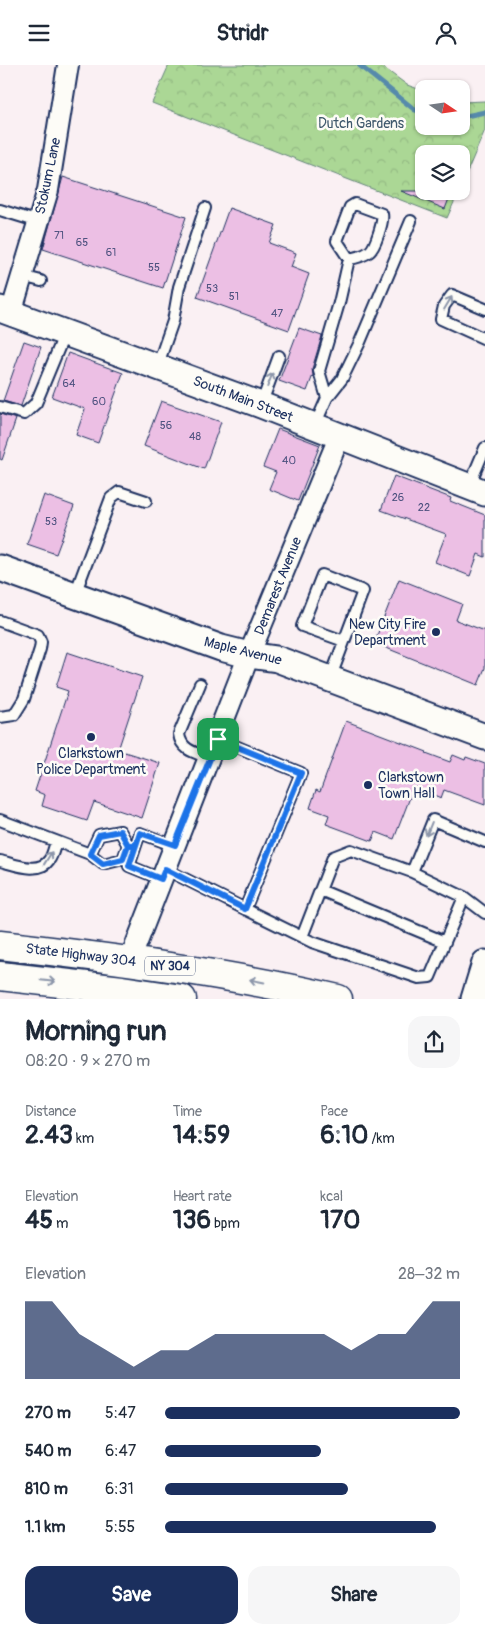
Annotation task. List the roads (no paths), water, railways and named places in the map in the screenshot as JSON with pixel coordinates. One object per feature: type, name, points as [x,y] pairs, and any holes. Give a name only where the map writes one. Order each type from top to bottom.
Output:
[{"type":"main road","name":"State Highway 304","points":[[0,945],[130,960],[253,981],[338,999]]},
{"type":"main road","name":"NY 304","points":[[0,976],[106,994],[182,999]]},
{"type":"street","name":"Stokum Lane","points":[[6,311],[32,279],[39,222],[48,190],[68,65]]},
{"type":"street","name":"South Main Street","points":[[6,311],[340,435],[477,490]]},
{"type":"street","name":"Demarest Avenue","points":[[130,960],[250,655],[340,435]]},
{"type":"street","name":"Maple Avenue","points":[[1,573],[75,595],[221,648],[277,659],[485,737]]},
{"type":"street","points":[[474,999],[485,963]]},
{"type":"lane","points":[[327,399],[319,371],[339,303],[349,259],[337,241],[350,207],[355,204],[382,214],[384,219],[371,251],[349,259]]},
{"type":"lane","points":[[157,367],[173,321],[179,287],[205,208]]},
{"type":"lane","points":[[0,209],[39,222]]},
{"type":"lane","points":[[315,426],[327,399],[342,379],[360,342],[411,221]]},
{"type":"lane","points":[[485,309],[452,295],[444,306],[441,319],[485,339]]},
{"type":"lane","points":[[0,407],[24,414],[36,403],[65,333]]},
{"type":"lane","points":[[261,405],[279,356]]},
{"type":"lane","points":[[477,490],[485,447]]},
{"type":"lane","points":[[75,595],[111,498],[119,492],[146,501]]},
{"type":"lane","points":[[330,679],[363,591],[322,575],[302,625],[344,641]]},
{"type":"lane","points":[[0,621],[38,635],[41,642],[24,699],[14,715],[0,717]]},
{"type":"lane","points":[[200,684],[179,734],[180,741],[186,749],[210,758]]},
{"type":"lane","points":[[218,739],[301,773],[245,909]]},
{"type":"lane","points":[[0,820],[90,854],[103,864],[123,859],[140,833],[175,845]]},
{"type":"lane","points":[[412,872],[433,820],[485,842]]},
{"type":"lane","points":[[90,854],[99,835],[120,831],[132,845],[129,866],[163,874],[245,909],[302,937],[419,978],[430,977],[464,897]]},
{"type":"lane","points":[[0,861],[36,868],[43,866],[49,860],[56,841]]},
{"type":"lane","points":[[302,937],[333,857],[351,850],[412,872],[464,897],[485,913]]},
{"type":"lane","points":[[320,890],[445,942]]},
{"type":"waterway","points":[[359,65],[415,110]]},
{"type":"waterway","points":[[470,115],[485,112]]},
{"type":"place","name":"New City Fire Department","points":[[436,632]]},
{"type":"place","name":"Clarkstown Police Department","points":[[91,737]]},
{"type":"place","name":"Clarkstown Town Hall","points":[[368,785]]},
{"type":"park label","name":"Dutch Gardens","points":[[361,123]]}]
